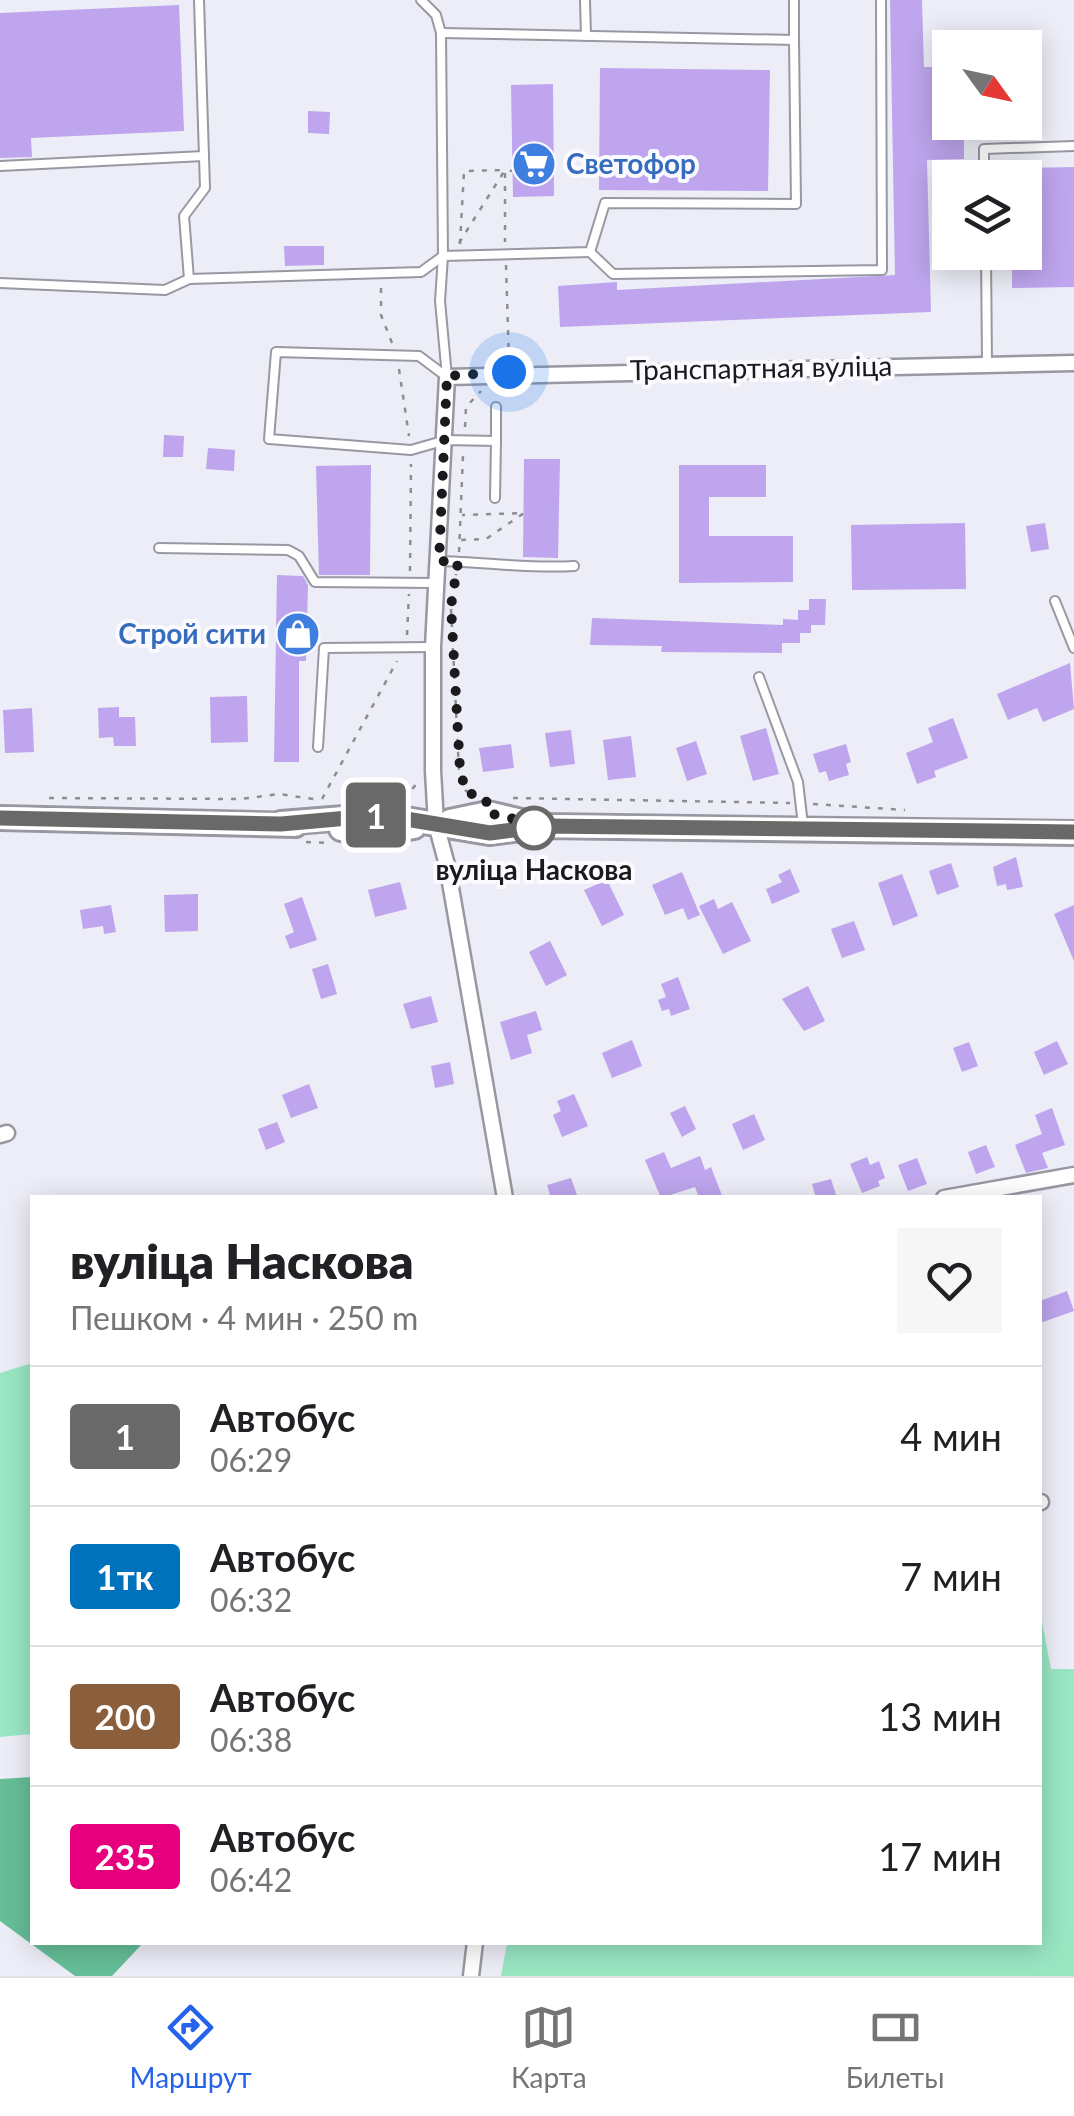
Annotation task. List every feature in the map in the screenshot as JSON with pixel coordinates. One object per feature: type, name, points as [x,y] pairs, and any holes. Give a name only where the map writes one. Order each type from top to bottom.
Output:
[{"type":"main road","points":[[0,818],[281,824],[381,833],[436,824],[496,806],[544,826]]},
{"type":"main road","points":[[436,824],[490,833],[544,826],[1074,832]]},
{"type":"street","name":"Транспартная вуліца","points":[[447,376],[1074,363]]},
{"type":"street","points":[[447,376],[434,647],[436,824],[447,865],[504,1195]]},
{"type":"street","points":[[961,1195],[1074,1175]]},
{"type":"street","points":[[471,1976],[475,1945]]},
{"type":"lane","points":[[189,279],[184,216],[205,188],[199,0]]},
{"type":"lane","points":[[421,0],[436,15],[440,33],[440,300],[447,376]]},
{"type":"lane","points":[[585,0],[586,36]]},
{"type":"lane","points":[[590,252],[606,204],[796,204],[794,0]]},
{"type":"lane","points":[[0,283],[165,290],[189,279],[421,272],[443,256],[590,252],[613,274],[882,270],[881,0]]},
{"type":"lane","points":[[440,33],[794,40]]},
{"type":"lane","points":[[984,160],[984,149],[1074,146]]},
{"type":"lane","points":[[0,166],[204,156]]},
{"type":"lane","points":[[986,270],[987,364]]},
{"type":"lane","points":[[447,376],[418,356],[276,352],[270,439],[411,450],[446,440],[496,441]]},
{"type":"lane","points":[[494,498],[496,407]]},
{"type":"lane","points":[[160,548],[288,550],[299,556],[315,582],[436,583]]},
{"type":"lane","points":[[439,561],[514,562],[530,568],[574,566]]},
{"type":"lane","points":[[1056,601],[1074,648]]},
{"type":"lane","points":[[318,747],[324,648],[434,647]]},
{"type":"lane","points":[[759,677],[798,782],[803,829]]},
{"type":"path","points":[[459,244],[464,170],[512,170]]},
{"type":"path","points":[[490,243],[505,242],[505,170]]},
{"type":"path","points":[[459,244],[505,170]]},
{"type":"path","points":[[459,244],[474,243]]},
{"type":"path","points":[[382,274],[381,315],[397,355]]},
{"type":"path","points":[[462,470],[460,540],[451,606],[460,770],[466,792],[496,806],[800,803],[908,810]]},
{"type":"path","points":[[460,540],[486,539],[524,513],[461,516]]},
{"type":"path","points":[[50,798],[241,799],[279,794],[336,801]]},
{"type":"green space","points":[[30,1364],[30,1734],[0,1737],[0,1373]]},
{"type":"green space","points":[[1042,1622],[1051,1669],[1074,1669],[1074,1976],[501,1976],[507,1945],[1042,1945]]},
{"type":"green space","points":[[30,1777],[30,1943],[0,1921],[0,1779]]},
{"type":"green space","points":[[33,1945],[141,1945],[112,1976],[75,1976]]},
{"type":"building","points":[[890,0],[922,0],[924,67],[932,67],[932,140],[964,140],[964,159],[927,160],[931,312],[560,327],[558,286],[617,282],[617,290],[895,275]]},
{"type":"building","points":[[179,5],[184,131],[31,138],[32,157],[0,158],[0,13]]},
{"type":"building","points":[[600,68],[770,70],[768,191],[599,190]]},
{"type":"building","points":[[553,84],[554,196],[513,197],[511,85]]},
{"type":"building","points":[[308,111],[330,112],[329,134],[308,133]]},
{"type":"building","points":[[1074,167],[1074,287],[1012,288],[1012,270],[1042,270],[1042,168]]},
{"type":"building","points":[[284,246],[324,246],[324,265],[285,266]]},
{"type":"building","points":[[164,435],[184,436],[183,457],[163,457]]},
{"type":"building","points":[[208,448],[235,450],[234,471],[206,469]]},
{"type":"building","points":[[524,459],[560,459],[558,558],[523,557]]},
{"type":"building","points":[[371,465],[370,575],[319,575],[316,466]]},
{"type":"building","points":[[679,465],[766,465],[766,497],[709,497],[709,536],[793,536],[793,582],[679,583]]},
{"type":"building","points":[[965,523],[966,589],[852,590],[851,525]]},
{"type":"building","points":[[1045,523],[1049,549],[1031,552],[1026,526]]},
{"type":"building","points":[[277,575],[303,576],[308,585],[306,661],[299,661],[299,762],[274,762]]},
{"type":"building","points":[[809,599],[826,599],[825,625],[811,625],[811,633],[800,633],[800,643],[782,643],[782,653],[661,652],[662,646],[590,645],[592,618],[783,625],[783,619],[798,620],[798,610],[809,610]]},
{"type":"building","points":[[1070,663],[1074,709],[1043,722],[1037,708],[1008,720],[997,694]]},
{"type":"building","points":[[247,696],[248,742],[211,743],[210,697]]},
{"type":"building","points":[[119,707],[119,717],[135,717],[136,746],[114,746],[113,737],[99,738],[98,708]]},
{"type":"building","points":[[32,708],[34,752],[5,753],[3,710]]},
{"type":"building","points":[[953,718],[968,758],[934,771],[936,777],[917,784],[906,753],[933,742],[928,728]]},
{"type":"building","points":[[766,728],[779,774],[753,781],[740,736]]},
{"type":"building","points":[[571,730],[575,764],[550,767],[545,733]]},
{"type":"building","points":[[631,736],[636,777],[608,780],[603,740]]},
{"type":"building","points":[[696,741],[707,774],[687,781],[676,748]]},
{"type":"building","points":[[511,744],[514,768],[483,772],[479,748]]},
{"type":"building","points":[[846,744],[851,762],[846,764],[849,775],[829,781],[826,771],[819,773],[813,754]]},
{"type":"building","points":[[1016,857],[1023,887],[1007,890],[1006,884],[997,886],[993,867]]},
{"type":"building","points":[[951,863],[959,887],[937,895],[929,871]]},
{"type":"building","points":[[790,869],[800,892],[772,904],[766,889],[782,882],[778,875]]},
{"type":"building","points":[[682,872],[700,915],[688,920],[683,908],[665,915],[652,885]]},
{"type":"building","points":[[902,874],[918,916],[893,926],[878,883]]},
{"type":"building","points":[[607,880],[624,915],[602,926],[584,890]]},
{"type":"building","points":[[400,882],[407,909],[375,917],[368,890]]},
{"type":"building","points":[[198,894],[198,931],[165,932],[164,895]]},
{"type":"building","points":[[302,897],[317,940],[290,949],[285,936],[294,932],[284,904]]},
{"type":"building","points":[[714,899],[718,909],[732,902],[751,941],[723,954],[699,906]]},
{"type":"building","points":[[111,905],[116,932],[104,934],[103,926],[83,929],[80,910]]},
{"type":"building","points":[[1074,905],[1074,961],[1054,914]]},
{"type":"building","points":[[854,921],[865,950],[842,958],[831,929]]},
{"type":"building","points":[[550,941],[567,975],[546,986],[529,952]]},
{"type":"building","points":[[328,964],[337,994],[321,999],[312,969]]},
{"type":"building","points":[[678,977],[690,1009],[671,1016],[669,1009],[662,1011],[658,1000],[666,997],[661,984]]},
{"type":"building","points":[[808,986],[825,1021],[804,1031],[782,999]]},
{"type":"building","points":[[431,996],[438,1022],[411,1029],[403,1004]]},
{"type":"building","points":[[536,1011],[542,1030],[527,1035],[532,1053],[511,1060],[500,1022]]},
{"type":"building","points":[[632,1040],[642,1066],[612,1078],[602,1053]]},
{"type":"building","points":[[1057,1041],[1068,1064],[1044,1075],[1034,1052]]},
{"type":"building","points":[[969,1042],[978,1066],[962,1072],[953,1048]]},
{"type":"building","points":[[450,1062],[454,1084],[435,1088],[431,1066]]},
{"type":"building","points":[[309,1084],[318,1108],[291,1118],[282,1095]]},
{"type":"building","points":[[574,1094],[588,1126],[562,1137],[553,1115],[561,1111],[557,1101]]},
{"type":"building","points":[[685,1106],[696,1129],[682,1137],[670,1113]]},
{"type":"building","points":[[1052,1108],[1065,1145],[1042,1153],[1048,1168],[1026,1173],[1015,1145],[1042,1134],[1035,1115]]},
{"type":"building","points":[[754,1114],[765,1140],[743,1150],[732,1124]]},
{"type":"building","points":[[277,1122],[285,1142],[266,1150],[258,1129]]},
{"type":"building","points":[[986,1145],[995,1167],[976,1174],[968,1152]]},
{"type":"building","points":[[664,1152],[671,1168],[700,1156],[705,1170],[711,1167],[722,1195],[698,1195],[695,1187],[660,1195],[645,1160]]},
{"type":"building","points":[[867,1157],[870,1165],[879,1161],[885,1178],[878,1181],[880,1186],[862,1193],[850,1164]]},
{"type":"building","points":[[917,1158],[927,1184],[908,1191],[898,1165]]},
{"type":"building","points":[[571,1178],[577,1195],[550,1195],[547,1185]]},
{"type":"building","points":[[831,1179],[836,1195],[815,1195],[812,1184]]},
{"type":"building","points":[[1067,1291],[1074,1311],[1042,1322],[1042,1300]]},
{"type":"bus line","name":"1","points":[[0,818],[281,824],[382,815],[490,833],[544,826],[1074,832]]},
{"type":"place","name":"Светофор","points":[[534,164]]},
{"type":"place","name":"Строй сити","points":[[298,634]]},
{"type":"place","name":"вуліца Наскова","points":[[534,828]]},
{"type":"route","points":[[509,372],[447,376],[439,561],[458,562],[451,606],[460,770],[466,792],[486,799],[488,813],[544,826],[534,828]]}]
